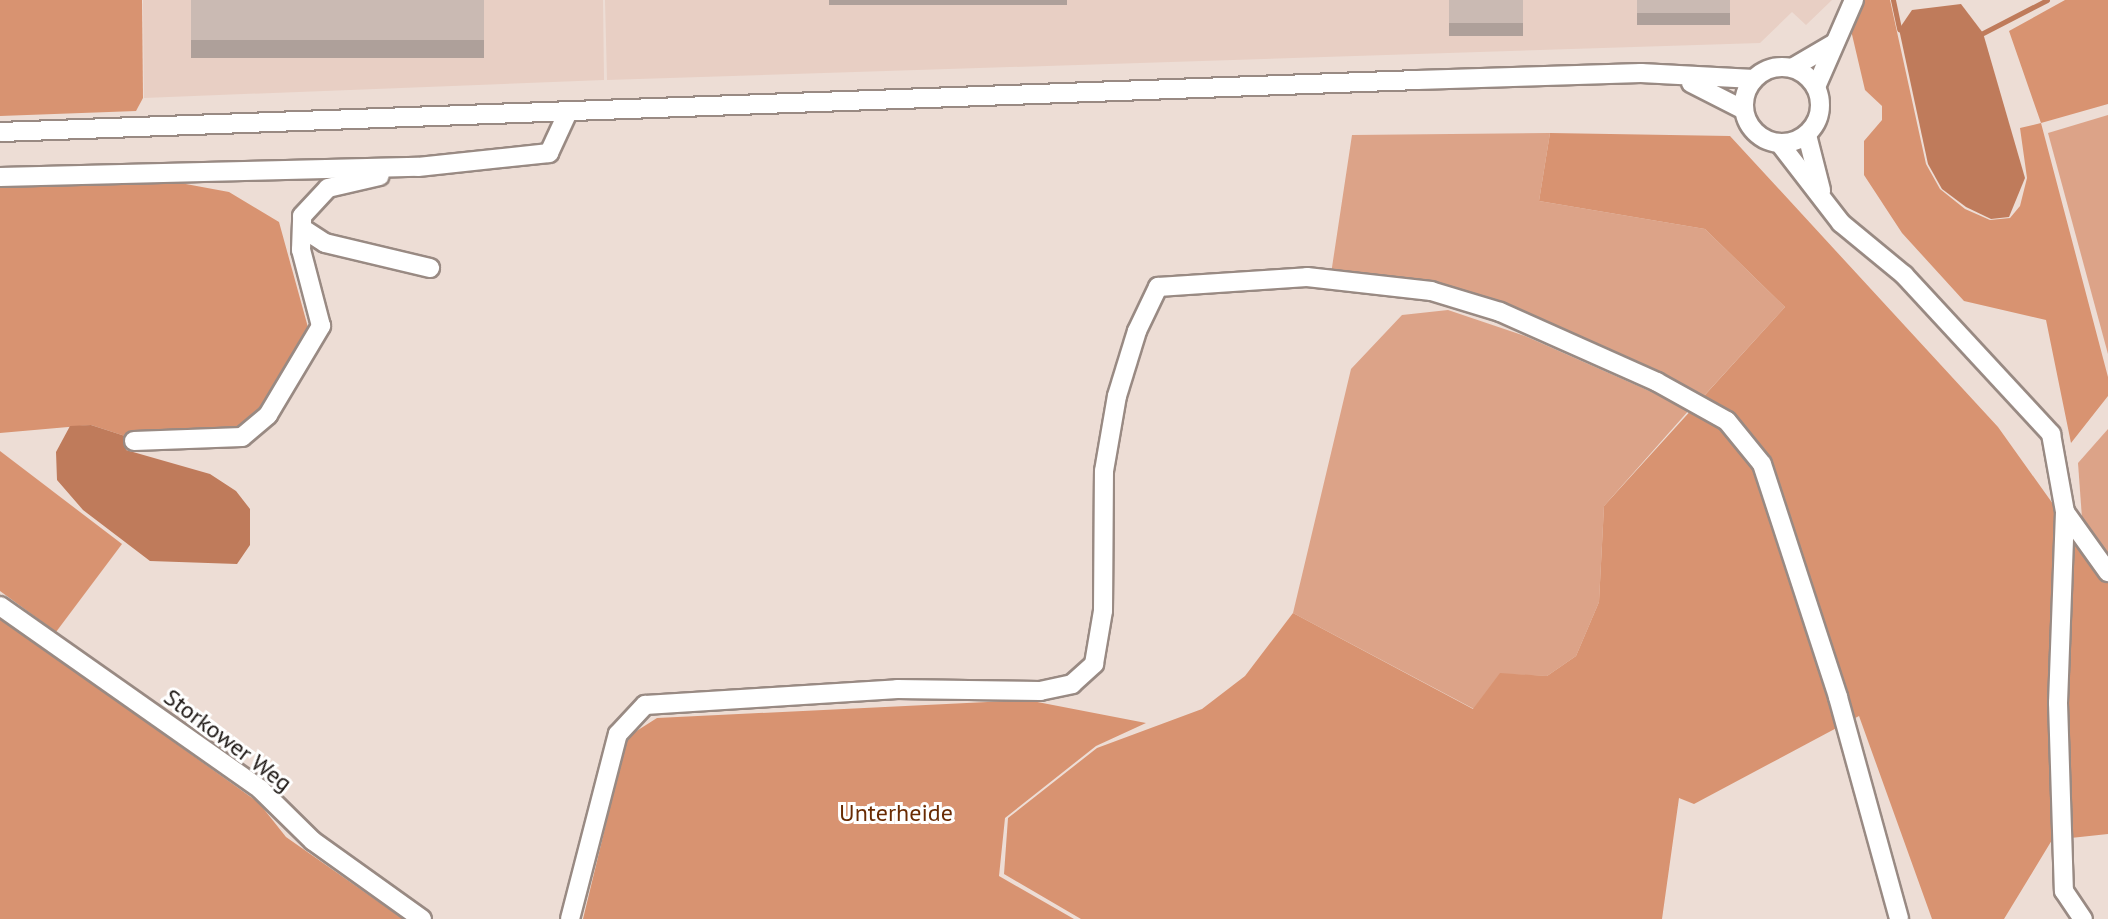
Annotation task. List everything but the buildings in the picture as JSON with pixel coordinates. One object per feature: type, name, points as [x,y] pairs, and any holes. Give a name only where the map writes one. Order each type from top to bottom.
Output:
[{"type":"lane","points":[[1780,144],[1807,135],[1820,111],[1816,87],[1854,0]]},
{"type":"lane","points":[[0,132],[1641,73],[1681,79],[1754,79],[1770,68],[1792,68],[1833,44]]},
{"type":"lane","points":[[1792,68],[1816,87]]},
{"type":"lane","points":[[1681,79],[1744,110],[1756,133],[1780,144],[1841,223],[1904,275],[2051,434],[2065,512],[2058,703],[2064,891],[2083,919]]},
{"type":"lane","points":[[1744,110],[1754,79]]},
{"type":"lane","points":[[0,177],[418,167],[549,153],[568,112]]},
{"type":"lane","points":[[1807,135],[1826,204]]},
{"type":"lane","points":[[134,441],[242,437],[268,415],[321,326],[301,250],[302,216],[328,188],[418,167]]},
{"type":"lane","points":[[302,228],[325,243],[430,268]]},
{"type":"lane","points":[[570,919],[618,734],[645,705],[897,689],[1040,691],[1072,684],[1094,664],[1103,611],[1104,471],[1117,396],[1137,331],[1158,287],[1307,277],[1431,291],[1500,312],[1657,382],[1727,421],[1762,464],[1838,697],[1899,919]]},
{"type":"lane","points":[[2065,512],[2108,572]]},
{"type":"lane","name":"Storkower Weg","points":[[0,606],[260,789],[313,841],[422,919]]},
{"type":"shaded area","points":[[143,0],[603,0],[604,80],[144,98]]},
{"type":"shaded area","points":[[605,0],[1832,0],[1806,25],[1792,12],[1760,43],[607,80]]},
{"type":"shaded area","points":[[1961,4],[1983,33],[2025,178],[2009,217],[1991,219],[1966,207],[1942,189],[1928,164],[1899,29],[1912,10]]},
{"type":"shaded area","points":[[2108,115],[2108,354],[2048,133]]},
{"type":"shaded area","points":[[1550,133],[1539,201],[1705,229],[1785,307],[1702,398],[1651,369],[1594,351],[1523,313],[1331,274],[1352,135]]},
{"type":"shaded area","points":[[1448,310],[1525,336],[1690,409],[1604,506],[1599,602],[1576,656],[1547,676],[1501,674],[1474,709],[1293,613],[1351,369],[1402,315]]},
{"type":"shaded area","points":[[91,425],[125,436],[126,450],[210,474],[236,491],[250,509],[250,545],[237,564],[150,561],[83,510],[57,480],[56,452],[70,426]]},
{"type":"shaded area","points":[[2108,429],[2108,574],[2082,518],[2078,463]]},
{"type":"green space","points":[[0,0],[142,0],[143,98],[136,111],[0,116]]},
{"type":"green space","points":[[1865,0],[1890,0],[1926,164],[1940,189],[1965,209],[1990,220],[2010,218],[2020,206],[2027,178],[2020,128],[2041,123],[2108,377],[2108,396],[2071,443],[2046,320],[1964,301],[1902,233],[1864,175],[1864,141],[1882,120],[1882,106],[1865,90],[1850,26]]},
{"type":"green space","points":[[2065,0],[2108,0],[2108,104],[2041,123],[2009,31]]},
{"type":"green space","points":[[1550,133],[1730,136],[1998,427],[2108,581],[2108,834],[2052,840],[2004,919],[1932,919],[1859,716],[1694,804],[1679,798],[1662,919],[1081,919],[1004,874],[1008,818],[1097,748],[1202,709],[1245,676],[1293,613],[1473,709],[1500,673],[1547,676],[1576,656],[1599,602],[1604,506],[1785,307],[1705,229],[1539,201]]},
{"type":"green space","points":[[175,182],[229,192],[279,222],[309,331],[263,406],[245,427],[210,432],[125,436],[91,425],[0,433],[0,187]]},
{"type":"green space","points":[[0,451],[122,544],[56,632],[0,591]]},
{"type":"green space","points":[[0,617],[259,803],[286,837],[403,919],[0,919]]},
{"type":"green space","name":"Unterheide","points":[[1027,700],[1146,723],[1096,746],[1005,818],[999,876],[1074,919],[583,919],[627,737],[657,718]]},
{"type":"waterway","points":[[1893,0],[1899,29]]},
{"type":"waterway","points":[[1983,33],[2047,0]]}]
